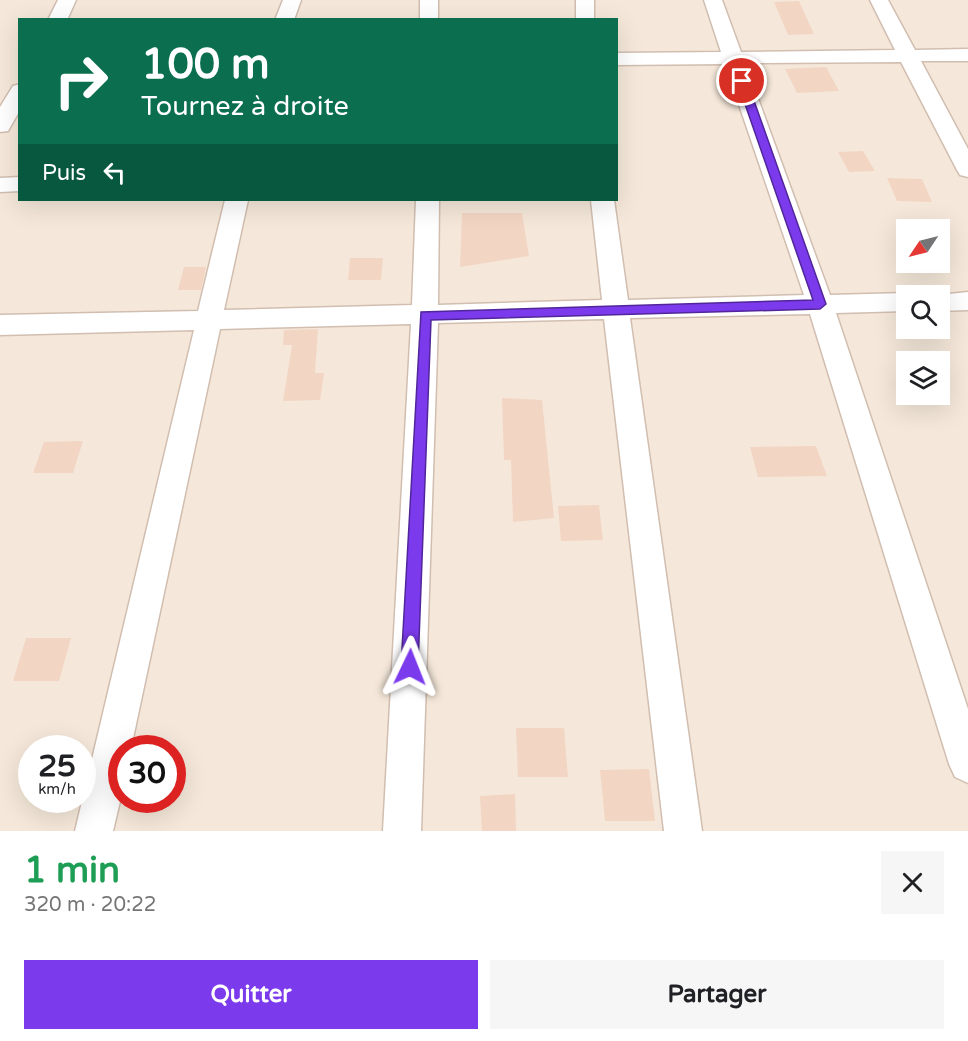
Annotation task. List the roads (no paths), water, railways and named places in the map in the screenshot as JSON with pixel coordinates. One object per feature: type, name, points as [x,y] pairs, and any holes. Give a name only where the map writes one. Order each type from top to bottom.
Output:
[{"type":"street","points":[[58,18],[67,0]]},
{"type":"street","points":[[285,18],[292,0]]},
{"type":"street","points":[[429,0],[429,18]]},
{"type":"street","points":[[585,0],[585,18]]},
{"type":"street","points":[[713,0],[820,304],[968,764]]},
{"type":"street","points":[[879,0],[968,170]]},
{"type":"street","points":[[618,59],[968,56]]},
{"type":"street","points":[[0,126],[18,94]]},
{"type":"street","points":[[0,185],[18,184]]},
{"type":"street","points":[[94,831],[236,201]]},
{"type":"street","points":[[402,831],[425,315],[427,201]]},
{"type":"street","points":[[602,201],[683,831]]},
{"type":"street","points":[[950,302],[968,301]]},
{"type":"street","points":[[0,325],[896,302]]}]
